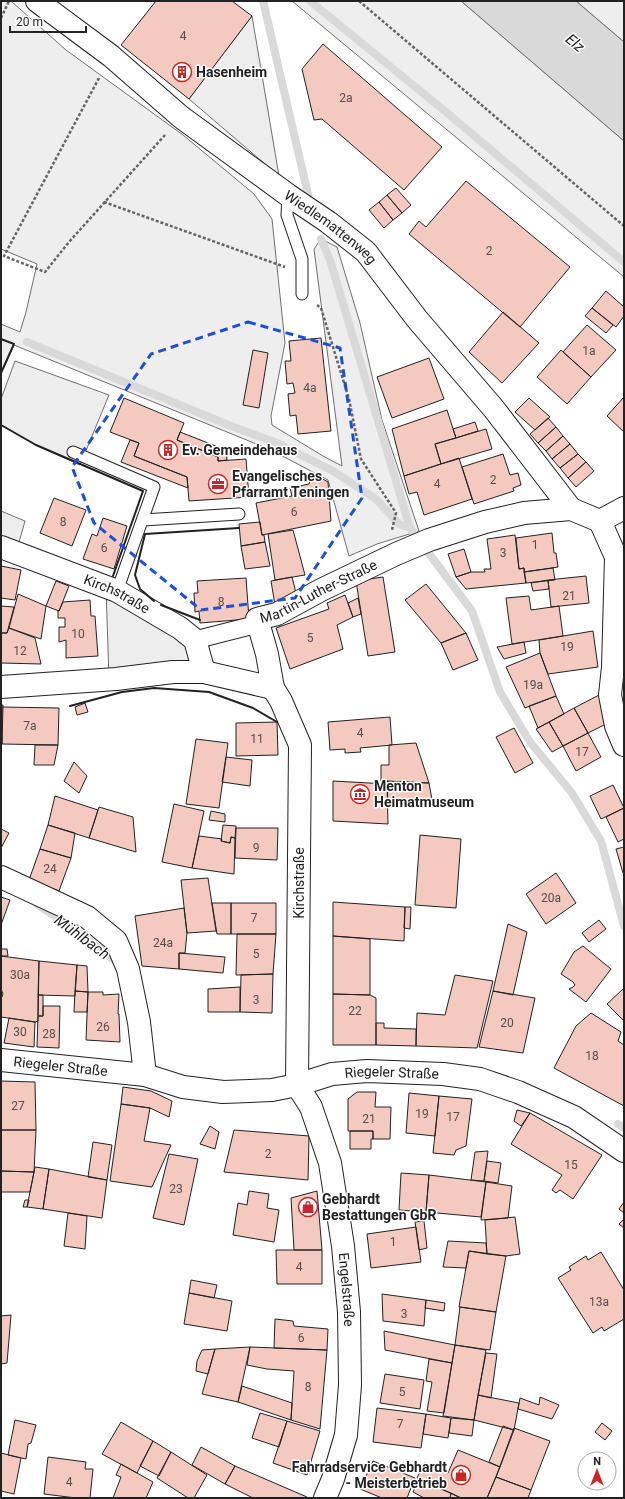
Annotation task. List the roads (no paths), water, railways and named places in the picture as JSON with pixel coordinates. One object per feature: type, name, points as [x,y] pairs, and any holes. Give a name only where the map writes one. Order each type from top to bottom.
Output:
[{"type":"street","name":"Wiedlemattenweg","points":[[37,1],[111,56],[181,117],[288,195],[328,222],[366,252],[417,319],[494,409],[571,509]]},
{"type":"street","points":[[600,521],[624,508]]},
{"type":"street","points":[[571,509],[600,521],[620,563],[610,695],[616,726],[624,745]]},
{"type":"street","name":"Martin-Luther-Straße","points":[[273,688],[267,654],[257,620],[277,614],[396,554],[421,544],[485,522],[524,512],[571,509]]},
{"type":"street","name":"Kirchstraße","points":[[1,547],[117,592],[180,628],[195,640]]},
{"type":"street","points":[[204,672],[195,640],[258,624]]},
{"type":"street","points":[[1,687],[116,679],[174,672],[204,672],[273,688]]},
{"type":"street","name":"Kirchstraße","points":[[273,688],[284,707],[300,745],[297,1085]]},
{"type":"street","points":[[1,877],[87,917],[116,941],[128,969],[136,1007],[139,1022],[144,1075]]},
{"type":"street","name":"Riegeler Straße","points":[[1,1060],[144,1075],[183,1087],[223,1092],[272,1090],[297,1085],[332,1074],[367,1071],[443,1074],[480,1080],[518,1092],[574,1117],[624,1151]]},
{"type":"street","name":"Engelstraße","points":[[297,1085],[311,1108],[330,1164],[343,1246],[349,1312],[350,1385],[346,1435],[333,1479],[324,1498]]},
{"type":"lane","points":[[288,195],[287,215],[302,259],[302,294]]},
{"type":"lane","points":[[73,452],[154,487],[117,592]]},
{"type":"lane","points":[[142,520],[239,514]]},
{"type":"water","name":"Elz","points":[[461,1],[576,1],[624,42],[624,141]]},
{"type":"waterway","points":[[263,1],[308,194]]},
{"type":"waterway","points":[[310,1],[446,112],[624,262]]},
{"type":"waterway","points":[[321,239],[330,260],[410,528],[472,611],[500,692],[530,742],[572,793],[601,841],[624,926]]},
{"type":"waterway","points":[[27,342],[231,426],[277,443],[333,471],[376,499],[399,524],[410,528]]},
{"type":"waterway","name":"Mühlbach","points":[[38,905],[75,930],[119,964]]},
{"type":"waterway","name":"Mühlbach","points":[[618,1124],[624,1128]]},
{"type":"place","name":"Hasenheim","points":[[182,72]]},
{"type":"place","name":"Ev. Gemeindehaus","points":[[168,450]]},
{"type":"place","name":"Evangelisches Pfarramt Teningen","points":[[218,484]]},
{"type":"place","name":"Menton Heimatmuseum","points":[[360,794]]},
{"type":"place","name":"Gebhardt Bestattungen GbR","points":[[308,1207]]},
{"type":"place","name":"Fahrradservice Gebhardt - Meisterbetrieb","points":[[461,1475]]}]
